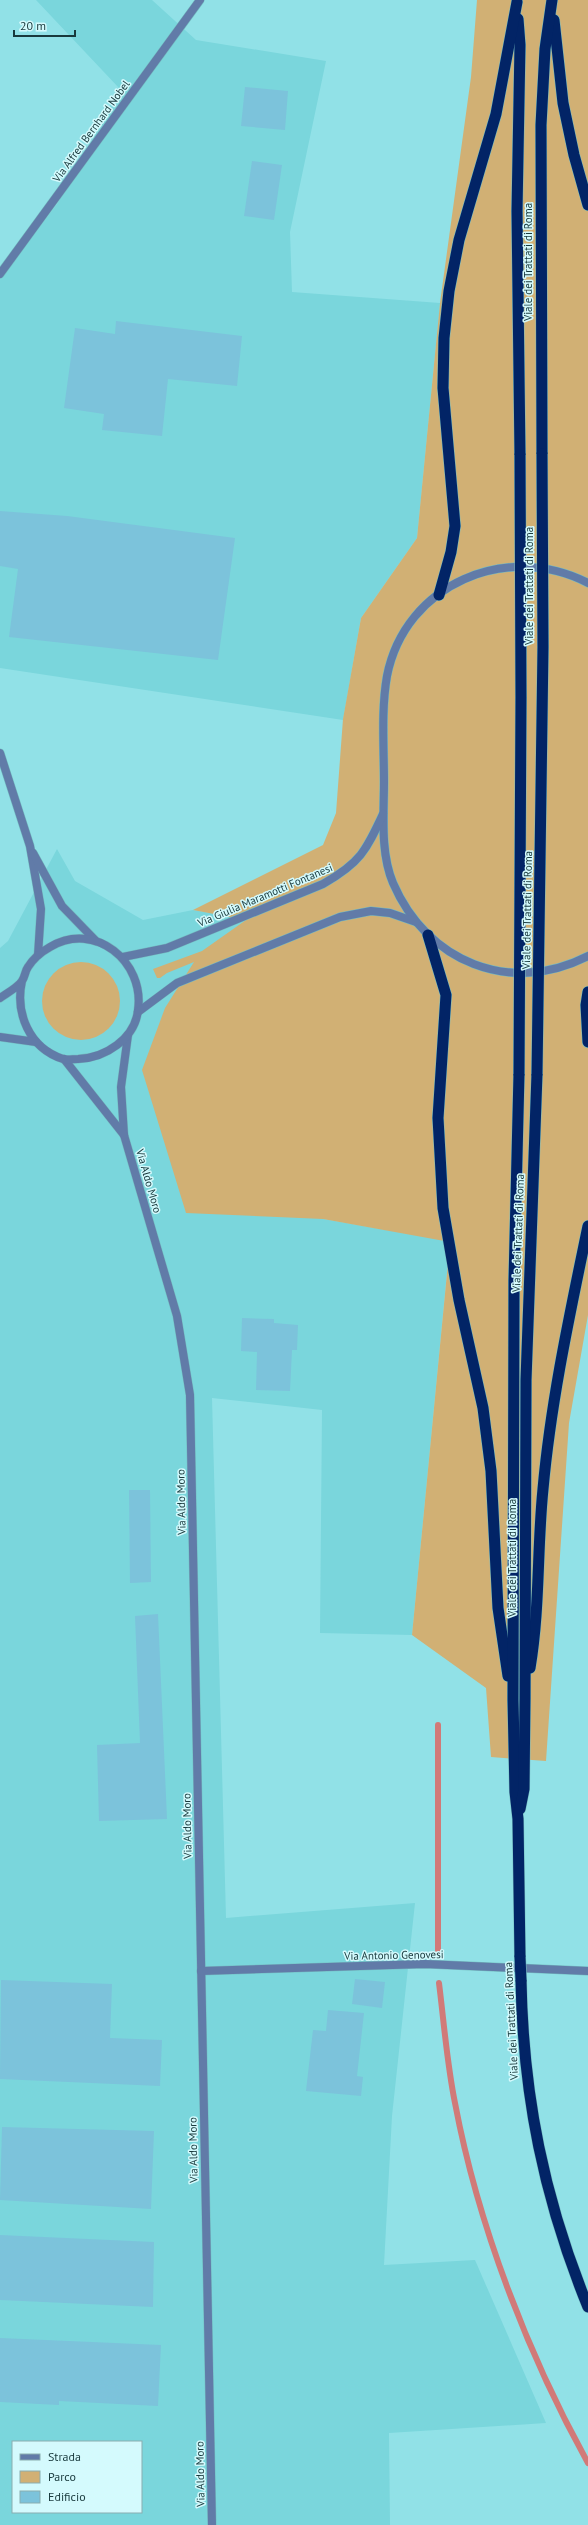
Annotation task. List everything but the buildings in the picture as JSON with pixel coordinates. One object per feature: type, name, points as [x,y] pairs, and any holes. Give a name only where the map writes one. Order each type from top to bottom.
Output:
[{"type":"highway","points":[[552,0],[563,103],[574,156],[588,205]]},
{"type":"highway","name":"Viale dei Trattati di Roma","points":[[518,1820],[524,1789],[526,1380],[537,1074],[543,662],[541,125],[545,49],[552,0]]},
{"type":"highway","points":[[439,595],[451,552],[455,526],[443,388],[444,338],[448,291],[459,240],[496,114],[517,1]]},
{"type":"highway","name":"Viale dei Trattati di Roma","points":[[517,1],[520,44],[517,204],[521,697],[519,1074],[514,1281],[513,1700],[515,1792],[518,1820],[522,2039],[534,2127],[559,2228],[588,2307]]},
{"type":"highway","points":[[428,935],[446,995],[438,1118],[443,1208],[459,1300],[483,1408],[491,1472],[498,1608],[502,1647],[513,1700]]},
{"type":"highway","points":[[588,992],[586,1005],[588,1042]]},
{"type":"highway","points":[[525,1698],[536,1629],[543,1490],[551,1422],[560,1360],[588,1226]]},
{"type":"street","name":"Via Alfred Bernhard Nobel","points":[[0,274],[200,0]]},
{"type":"street","points":[[588,583],[556,570],[533,566],[504,566],[480,571],[459,581],[424,608],[406,630],[398,644],[387,676],[384,811],[387,865],[393,882],[416,922],[447,952],[486,969],[530,974],[554,970],[588,956]]},
{"type":"street","points":[[0,753],[30,846],[41,909],[38,955]]},
{"type":"street","name":"Via Giulia Maramotti Fontanesi","points":[[123,957],[167,948],[323,884],[341,874],[367,850],[384,811]]},
{"type":"street","points":[[30,846],[62,906],[96,941]]},
{"type":"street","points":[[138,1012],[177,983],[340,917],[371,911],[390,913],[416,922]]},
{"type":"street","points":[[80,939],[96,941],[106,945],[123,957],[132,969],[138,983],[138,1012],[128,1035],[110,1051],[89,1058],[64,1059],[36,1042],[28,1031],[19,1007],[22,981],[28,967],[38,955],[50,946],[65,940],[80,939]]},
{"type":"street","points":[[0,998],[22,981]]},
{"type":"street","name":"Via Aldo Moro","points":[[128,1035],[121,1087],[124,1134],[177,1316],[190,1395],[212,2525]]},
{"type":"street","points":[[0,1038],[36,1042]]},
{"type":"street","name":"Via Aldo Moro","points":[[64,1059],[124,1134]]},
{"type":"street","name":"Via Antonio Genovesi","points":[[201,1971],[425,1964],[588,1971]]},
{"type":"shaded area","points":[[36,0],[152,0],[196,40],[326,61],[290,232],[292,292],[440,303],[417,538],[361,618],[343,720],[0,668],[0,279],[57,204],[80,164],[119,88]]},
{"type":"shaded area","points":[[57,849],[75,881],[143,920],[193,910],[246,919],[323,1219],[450,1241],[412,1635],[320,1633],[322,1410],[212,1398],[226,1918],[415,1903],[392,2116],[384,2265],[475,2260],[546,2423],[389,2433],[390,2525],[0,2525],[0,948],[8,941]]},
{"type":"green space","points":[[477,0],[588,0],[588,1315],[569,1423],[546,1761],[491,1757],[486,1688],[412,1635],[450,1242],[323,1219],[186,1213],[142,1070],[165,1008],[194,962],[167,973],[160,978],[157,978],[153,969],[202,951],[246,920],[193,910],[323,845],[336,813],[343,719],[361,618],[417,538],[440,303],[471,77]]},
{"type":"green space","points":[[73,962],[89,962],[103,968],[114,979],[120,993],[120,1009],[114,1023],[103,1034],[89,1040],[73,1040],[59,1034],[48,1023],[42,1009],[42,993],[48,979],[59,968]]},
{"type":"waterway","points":[[438,1725],[438,1950]]},
{"type":"waterway","points":[[439,1983],[455,2103],[477,2196],[491,2242],[526,2334],[545,2378],[588,2463]]}]
